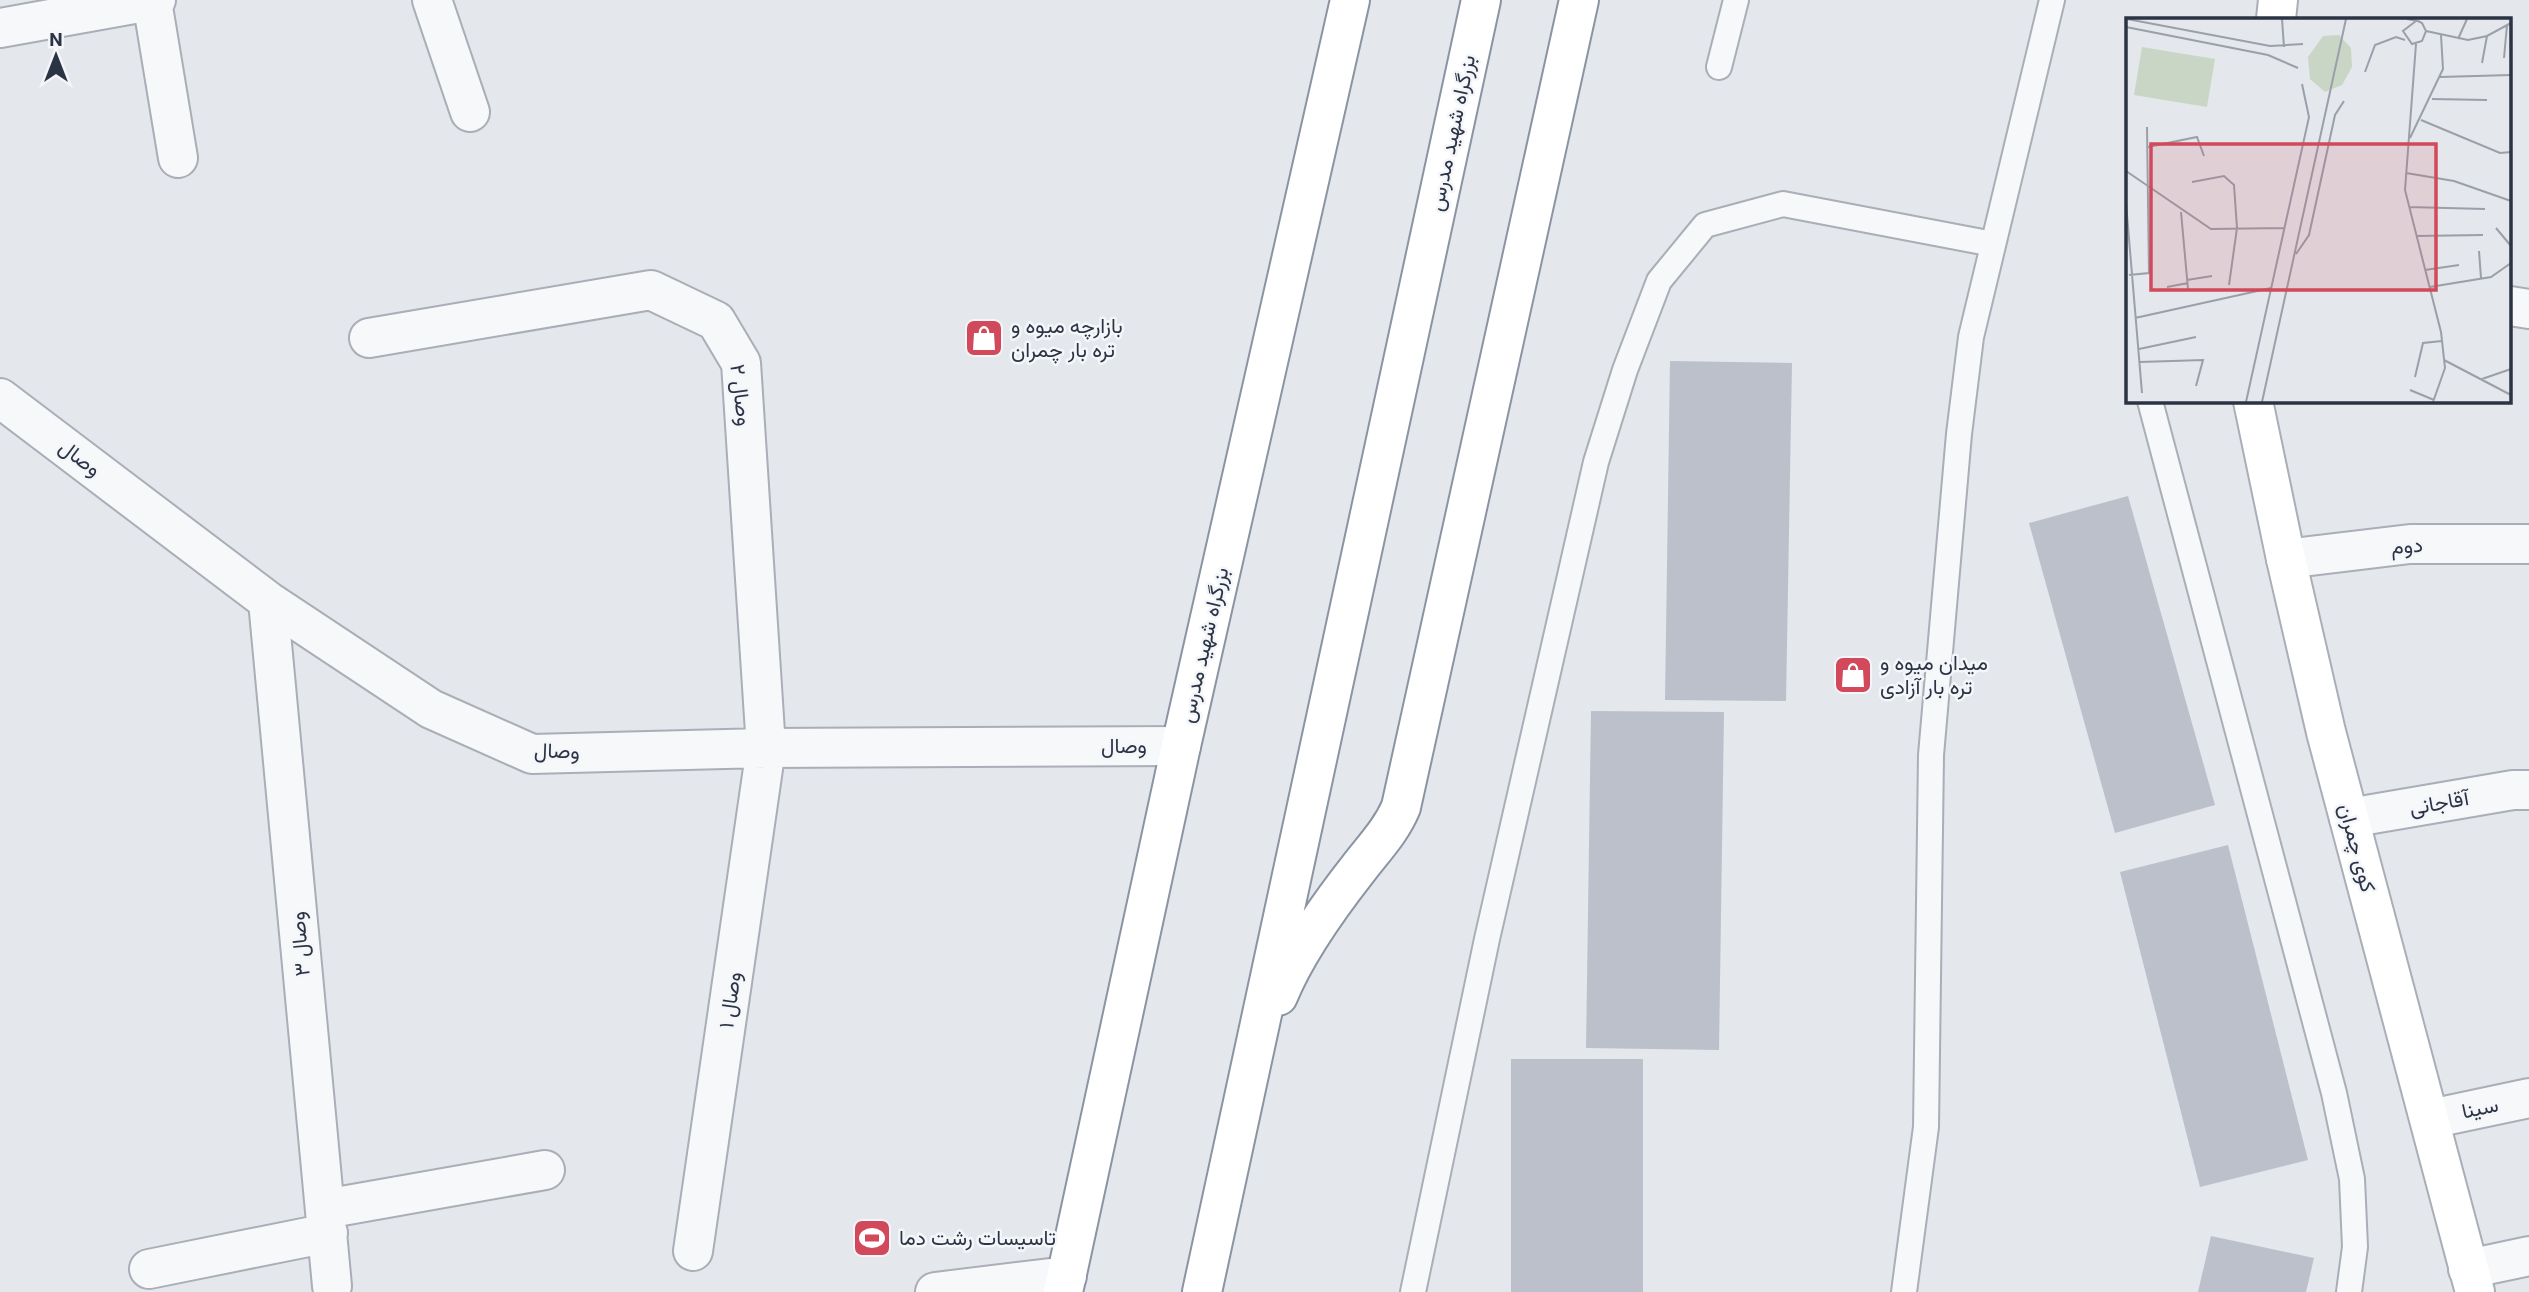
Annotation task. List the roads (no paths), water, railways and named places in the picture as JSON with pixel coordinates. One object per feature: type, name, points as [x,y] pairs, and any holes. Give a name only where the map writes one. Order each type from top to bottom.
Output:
[{"type":"main road","name":"بزرگراه شهید مدرس","points":[[1065,1284],[1181,746],[1350,0]]},
{"type":"main road","name":"بزرگراه شهید مدرس","points":[[1202,1292],[1481,0]]},
{"type":"main road","points":[[1247,1084],[1279,994],[1294,963],[1352,877],[1385,836],[1401,807],[1579,0]]},
{"type":"main road","points":[[2276,18],[2278,0]]},
{"type":"main road","name":"کوی چمران","points":[[2253,402],[2286,559],[2349,818],[2472,1280]]},
{"type":"street","points":[[0,28],[154,0],[178,158]]},
{"type":"street","points":[[432,0],[470,112]]},
{"type":"street","name":"وصال ۲","points":[[369,338],[651,290],[716,321],[741,363],[766,748]]},
{"type":"street","name":"وصال","points":[[0,398],[268,601],[431,709],[533,754],[766,748],[1181,746]]},
{"type":"street","name":"دوم","points":[[2286,559],[2410,544],[2529,544]]},
{"type":"street","name":"وصال ۳","points":[[268,601],[332,1286]]},
{"type":"street","name":"وصال ۱","points":[[693,1251],[766,748]]},
{"type":"street","name":"آقاجانی","points":[[2349,818],[2513,790],[2529,790]]},
{"type":"street","name":"سینا","points":[[2430,1119],[2529,1098]]},
{"type":"street","points":[[149,1269],[326,1221],[545,1170]]},
{"type":"street","points":[[2472,1280],[2529,1256]]},
{"type":"street","points":[[935,1292],[1065,1284]]},
{"type":"lane","points":[[1719,67],[1736,0]]},
{"type":"lane","points":[[1904,1292],[1926,1127],[1932,742],[1970,337],[2052,0]]},
{"type":"lane","points":[[1413,1292],[1487,939],[1596,462],[1625,370],[1659,281],[1705,225],[1783,204],[1993,244]]},
{"type":"lane","points":[[2150,402],[2334,1093],[2352,1179],[2355,1247],[2349,1292]]},
{"type":"place","name":"بازارچه میوه و تره بار چمران","points":[[984,338]]},
{"type":"place","name":"میدان میوه و تره بار آزادی","points":[[1853,675]]},
{"type":"place","name":"تاسیسات رشت دما","points":[[872,1238]]}]
